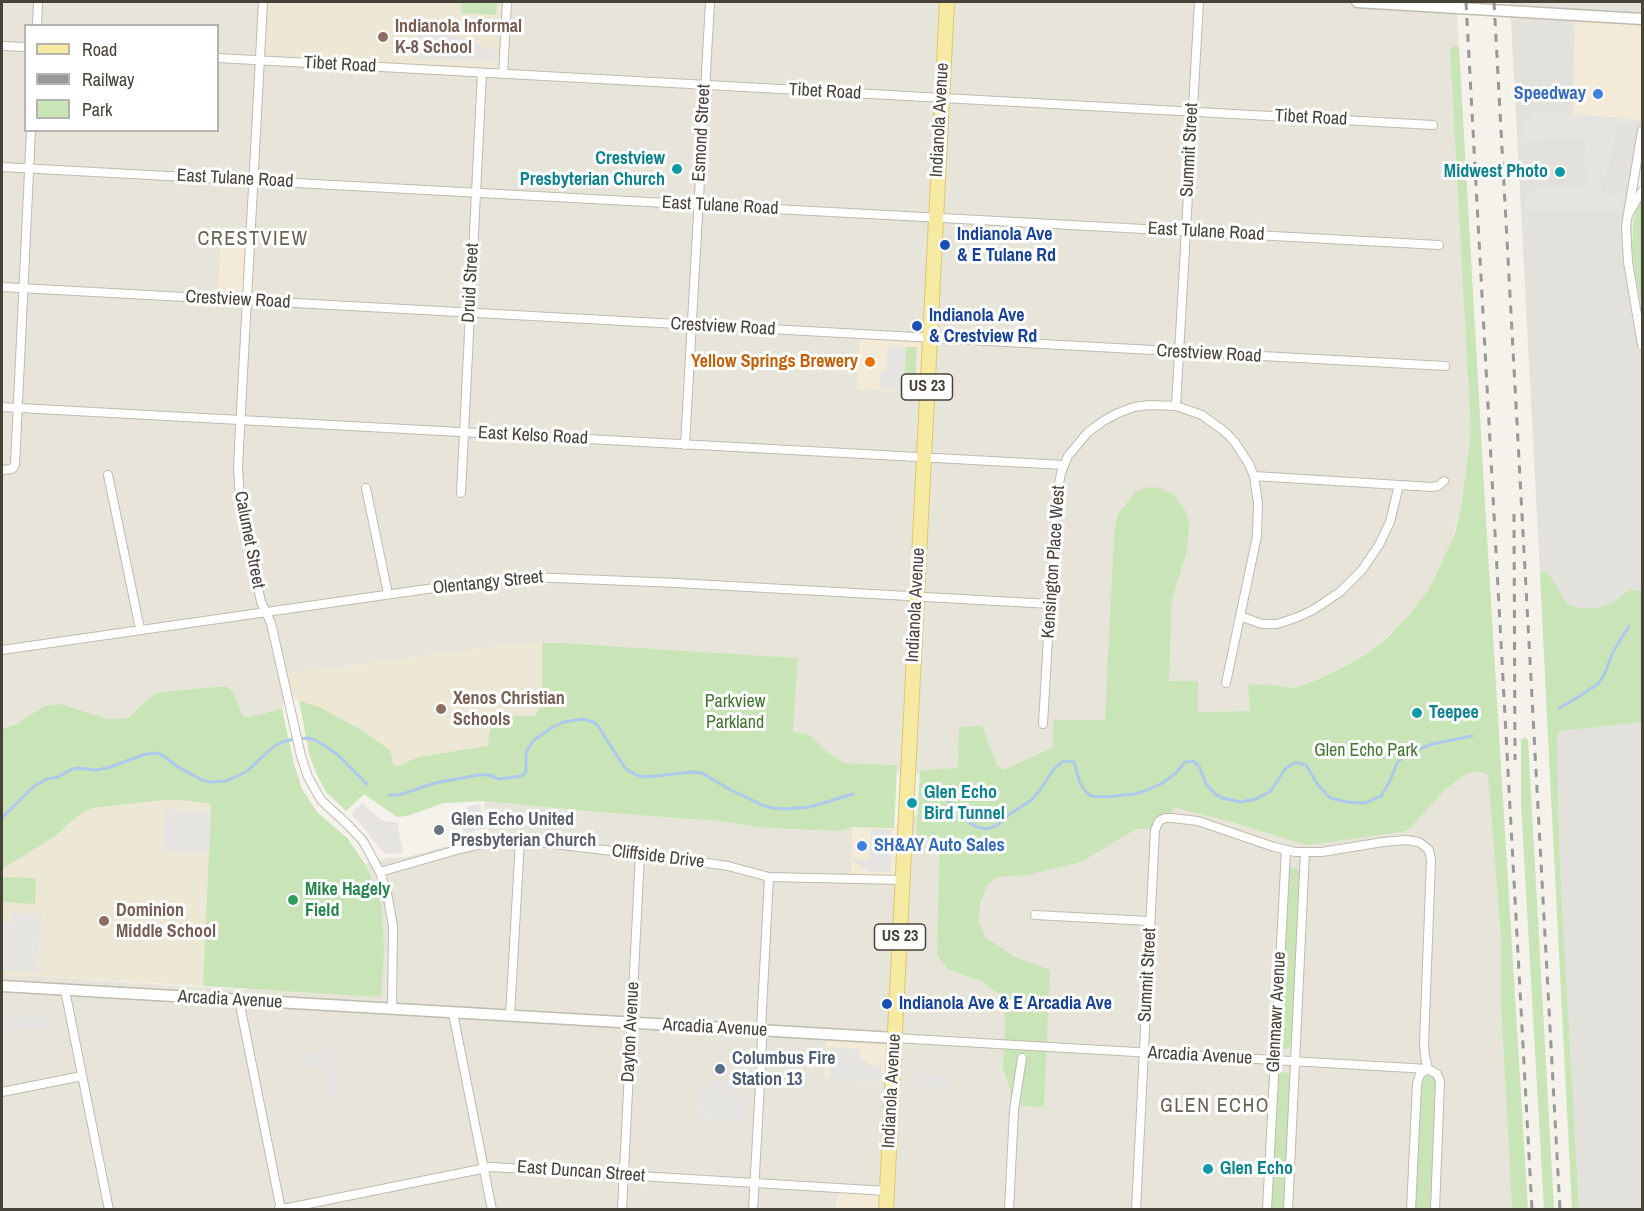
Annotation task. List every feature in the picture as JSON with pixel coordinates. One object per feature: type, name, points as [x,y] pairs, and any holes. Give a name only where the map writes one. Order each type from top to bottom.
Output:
[{"type":"main road","name":"Indianola Avenue","points":[[886,1209],[947,2]]},
{"type":"street","points":[[37,24],[38,2]]},
{"type":"street","name":"Calumet Street","points":[[263,2],[246,301],[238,477],[240,501],[261,602],[270,621],[301,756],[308,777],[315,791],[328,807],[363,841],[380,872],[387,893],[393,926],[392,1009]]},
{"type":"street","points":[[503,74],[507,2]]},
{"type":"street","name":"Esmond Street","points":[[685,445],[710,2]]},
{"type":"street","name":"Summit Street","points":[[1176,406],[1199,2]]},
{"type":"street","points":[[1357,2],[1642,19]]},
{"type":"street","points":[[2,46],[24,47]]},
{"type":"street","name":"Tibet Road","points":[[219,58],[1433,125]]},
{"type":"street","name":"Druid Street","points":[[461,493],[482,72]]},
{"type":"street","points":[[1642,131],[1626,219],[1628,262],[1642,345]]},
{"type":"street","points":[[2,470],[12,469],[15,465],[31,132]]},
{"type":"street","name":"East Tulane Road","points":[[2,167],[1439,245]]},
{"type":"street","points":[[1626,219],[1642,191]]},
{"type":"street","name":"Crestview Road","points":[[2,288],[1445,366]]},
{"type":"street","name":"Kensington Place West","points":[[1043,724],[1056,500],[1064,465],[1074,447],[1088,432],[1118,413],[1134,407],[1149,405],[1176,406]]},
{"type":"street","points":[[1176,406],[1202,416],[1224,431],[1242,452],[1254,476],[1258,524],[1226,683]]},
{"type":"street","name":"East Kelso Road","points":[[2,407],[1064,465]]},
{"type":"street","points":[[108,475],[140,629]]},
{"type":"street","points":[[1254,476],[1435,486],[1441,485],[1444,481]]},
{"type":"street","points":[[1240,616],[1262,624],[1277,624],[1313,610],[1340,592],[1362,570],[1379,545],[1390,522],[1399,485]]},
{"type":"street","points":[[366,488],[388,594]]},
{"type":"street","name":"Olentangy Street","points":[[2,650],[388,594],[510,578],[549,576],[1050,604]]},
{"type":"street","name":"Summit Street","points":[[1136,1209],[1155,830],[1159,821],[1165,818],[1184,818],[1286,850]]},
{"type":"street","name":"Cliffside Drive","points":[[380,872],[504,839],[728,866],[768,877],[903,880]]},
{"type":"street","points":[[510,1016],[520,840]]},
{"type":"street","points":[[1286,850],[1322,852],[1406,840],[1419,842],[1429,850],[1431,860],[1424,1044],[1428,1069],[1437,1074],[1440,1081],[1435,1209]]},
{"type":"street","name":"Glenmawr Avenue","points":[[1267,1209],[1286,850]]},
{"type":"street","name":"Glenmawr Avenue","points":[[1288,1209],[1305,852]]},
{"type":"street","name":"Dayton Avenue","points":[[622,1209],[640,854]]},
{"type":"street","points":[[753,1209],[768,877]]},
{"type":"street","points":[[1035,915],[1150,921]]},
{"type":"street","name":"Arcadia Avenue","points":[[2,986],[1428,1069]]},
{"type":"street","points":[[65,990],[109,1209]]},
{"type":"street","points":[[239,1000],[280,1209]]},
{"type":"street","points":[[453,1013],[492,1209]]},
{"type":"street","points":[[1009,1209],[1014,1110],[1022,1058]]},
{"type":"street","points":[[1411,1209],[1417,1084],[1420,1074],[1428,1069]]},
{"type":"street","points":[[2,1092],[82,1076]]},
{"type":"street","name":"East Duncan Street","points":[[280,1209],[484,1167],[887,1191]]},
{"type":"shaded area","points":[[2,2],[1456,2],[1459,46],[1454,45],[1450,50],[1471,434],[1461,506],[1450,546],[1433,582],[1417,605],[1399,626],[1368,653],[1344,667],[1294,688],[1279,687],[1251,711],[1198,712],[1169,681],[1172,601],[1187,551],[1189,524],[1114,532],[1106,720],[1053,720],[1053,747],[1003,770],[959,727],[958,768],[920,770],[920,774],[897,773],[897,765],[844,763],[828,753],[810,735],[793,732],[798,658],[563,643],[511,645],[283,675],[286,691],[282,709],[248,717],[243,715],[233,692],[227,686],[161,692],[150,697],[128,718],[121,719],[108,719],[61,704],[2,729]],"holes":[[[929,338],[926,393],[903,391]]]},
{"type":"shaded area","name":"Indianola Informal K-8 School","points":[[263,2],[507,2],[503,74],[260,60]]},
{"type":"shaded area","points":[[1510,2],[1642,2],[1642,17],[1575,13],[1573,115],[1642,121],[1642,149],[1627,205],[1636,209],[1632,242],[1642,310],[1642,591],[1628,590],[1614,602],[1597,608],[1567,605],[1547,571],[1540,573]]},
{"type":"shaded area","points":[[1575,12],[1642,17],[1642,121],[1573,115]]},
{"type":"shaded area","points":[[418,30],[456,32],[455,36],[495,50],[495,62],[416,58]]},
{"type":"shaded area","points":[[1532,111],[1636,119],[1635,129],[1626,124],[1618,125],[1606,178],[1600,182],[1601,190],[1605,195],[1614,196],[1623,192],[1619,212],[1526,212],[1525,196],[1533,193],[1534,188],[1587,186],[1584,138],[1522,142],[1522,120],[1532,119]]},
{"type":"shaded area","points":[[221,240],[248,241],[245,299],[217,297]]},
{"type":"shaded area","points":[[860,334],[929,338],[926,393],[857,389]]},
{"type":"shaded area","points":[[888,346],[906,347],[903,391],[879,389],[880,371],[886,371]]},
{"type":"shaded area","name":"Xenos Christian Schools","points":[[551,643],[543,773],[405,767],[386,763],[317,706],[299,701],[286,691],[282,675],[511,645]]},
{"type":"shaded area","points":[[1642,722],[1642,1209],[1579,1209],[1560,866],[1557,735],[1561,731]]},
{"type":"shaded area","points":[[1478,772],[1488,776],[1501,940],[1501,1005],[1512,1209],[886,1210],[838,1188],[836,1210],[2,1209],[2,974],[245,990],[384,950],[382,908],[378,892],[365,864],[387,858],[407,857],[488,835],[484,801],[718,821],[766,828],[839,831],[852,827],[894,828],[916,815],[1159,806],[1176,807],[1292,841],[1401,832],[1452,784],[1469,773]]},
{"type":"shaded area","name":"Dominion Middle School","points":[[164,800],[211,804],[203,986],[2,974],[2,869],[54,837],[79,815],[92,808]]},
{"type":"shaded area","points":[[362,803],[386,822],[397,822],[403,853],[386,854],[351,814]]},
{"type":"shaded area","points":[[480,804],[486,828],[464,834],[461,818],[467,807]]},
{"type":"shaded area","points":[[165,809],[211,812],[209,854],[163,850]]},
{"type":"shaded area","points":[[852,827],[904,828],[901,878],[851,877]]},
{"type":"shaded area","points":[[871,829],[892,830],[891,872],[871,872],[853,862],[853,859],[870,859]]},
{"type":"shaded area","points":[[11,912],[41,914],[38,972],[2,970],[2,921],[10,921]]},
{"type":"shaded area","points":[[2,1015],[49,1017],[48,1030],[2,1030]]},
{"type":"shaded area","points":[[827,1033],[897,1038],[895,1083],[824,1078]]},
{"type":"shaded area","points":[[830,1047],[860,1049],[860,1059],[867,1060],[867,1065],[882,1066],[881,1082],[829,1079]]},
{"type":"shaded area","points":[[331,1049],[341,1099],[330,1101],[323,1067],[306,1070],[303,1055]]},
{"type":"shaded area","points":[[916,1072],[951,1076],[951,1088],[915,1086]]},
{"type":"shaded area","points":[[710,1080],[733,1082],[732,1094],[748,1095],[747,1121],[696,1119],[697,1090],[709,1090]]},
{"type":"shaded area","points":[[838,1188],[887,1191],[886,1209],[836,1210]]},
{"type":"green space","points":[[462,2],[497,2],[496,15],[461,13]]},
{"type":"green space","name":"Glen Echo Park","points":[[1454,45],[1459,46],[1528,1209],[1512,1209],[1501,1005],[1501,940],[1488,776],[1484,773],[1469,773],[1460,778],[1444,791],[1408,830],[1401,832],[1309,845],[1173,807],[1172,818],[1165,818],[1156,829],[1136,829],[1081,862],[1028,875],[998,877],[988,884],[980,903],[979,922],[986,938],[1017,958],[1050,970],[1044,1107],[1015,1105],[1003,1068],[1005,1021],[1003,1004],[998,993],[981,981],[948,969],[937,952],[940,838],[916,837],[920,770],[958,768],[959,727],[982,726],[997,765],[1003,770],[1053,747],[1053,720],[1105,720],[1114,532],[1118,514],[1136,491],[1149,487],[1161,488],[1176,497],[1186,512],[1189,524],[1187,551],[1172,601],[1169,681],[1198,681],[1198,712],[1250,711],[1248,685],[1262,684],[1294,688],[1344,667],[1368,653],[1389,636],[1425,594],[1433,582],[1455,533],[1471,434],[1450,50]]},
{"type":"green space","points":[[1642,201],[1642,310],[1632,242],[1636,209]]},
{"type":"green space","points":[[906,347],[917,347],[915,391],[903,391]]},
{"type":"green space","points":[[1547,571],[1567,604],[1581,608],[1597,608],[1614,602],[1628,590],[1642,591],[1642,722],[1561,731],[1557,735],[1560,866],[1579,1209],[1572,1209],[1547,718],[1540,573]]},
{"type":"green space","name":"Parkview Parkland","points":[[542,643],[798,658],[793,732],[810,735],[828,753],[844,763],[897,765],[894,828],[852,827],[839,831],[766,828],[718,821],[484,801],[444,803],[407,816],[397,817],[364,794],[346,811],[326,792],[310,757],[299,701],[317,706],[360,729],[390,750],[393,764],[398,766],[418,757],[488,746],[490,730],[506,716],[535,716],[542,703]]},
{"type":"green space","points":[[227,686],[233,692],[243,715],[248,717],[282,709],[302,789],[317,812],[347,838],[365,864],[378,892],[382,908],[384,950],[381,997],[203,986],[211,804],[164,800],[92,808],[79,815],[54,837],[2,869],[2,729],[16,724],[45,706],[61,704],[108,719],[121,719],[128,718],[150,697],[161,692]]},
{"type":"green space","points":[[1525,737],[1528,740],[1554,1209],[1544,1209],[1521,804],[1521,740]]},
{"type":"green space","points":[[1292,867],[1298,869],[1300,874],[1292,1042],[1289,1048],[1284,1049],[1279,1043],[1289,870]]},
{"type":"green space","points":[[2,877],[36,878],[35,904],[2,902]]},
{"type":"green space","points":[[1280,1072],[1288,1073],[1290,1079],[1284,1209],[1271,1210],[1277,1075]]},
{"type":"green space","points":[[1431,1073],[1437,1080],[1431,1209],[1414,1210],[1421,1080],[1425,1074]]},
{"type":"waterway","points":[[1559,708],[1598,684],[1613,652],[1629,626]]},
{"type":"waterway","points":[[389,795],[399,795],[435,783],[478,775],[489,775],[499,779],[522,776],[526,772],[526,753],[534,740],[564,722],[583,719],[598,726],[627,770],[639,776],[702,773],[762,805],[784,809],[810,807],[853,794]]},
{"type":"waterway","points":[[930,793],[945,798],[970,823],[987,829],[998,825],[1030,801],[1054,769],[1063,761],[1074,762],[1080,783],[1086,792],[1091,796],[1104,797],[1145,791],[1161,784],[1176,773],[1185,762],[1193,761],[1199,766],[1206,784],[1215,794],[1241,802],[1256,799],[1271,791],[1285,769],[1298,763],[1306,765],[1318,785],[1330,798],[1365,803],[1381,796],[1397,763],[1406,754],[1432,744],[1472,736]]},
{"type":"waterway","points":[[2,818],[34,786],[77,768],[96,770],[107,768],[146,754],[157,753],[202,780],[226,781],[246,772],[273,747],[294,739],[308,738],[327,747],[367,784]]},
{"type":"railway","points":[[1466,2],[1532,1210]]},
{"type":"railway","points":[[1494,2],[1560,1210]]},
{"type":"railway","points":[[1514,514],[1515,760]]},
{"type":"place","name":"Indianola Informal K-8 School","points":[[383,37]]},
{"type":"place","name":"Speedway","points":[[1598,94]]},
{"type":"place","name":"Crestview Presbyterian Church","points":[[677,169]]},
{"type":"place","name":"Midwest Photo","points":[[1560,172]]},
{"type":"place","name":"Indianola Ave & E Tulane Rd","points":[[945,245]]},
{"type":"place","name":"Indianola Ave & Crestview Rd","points":[[917,326]]},
{"type":"place","name":"Yellow Springs Brewery","points":[[870,362]]},
{"type":"place","name":"Xenos Christian Schools","points":[[441,709]]},
{"type":"place","name":"Teepee","points":[[1417,713]]},
{"type":"place","name":"Glen Echo Bird Tunnel","points":[[912,803]]},
{"type":"place","name":"Glen Echo United Presbyterian Church","points":[[439,830]]},
{"type":"place","name":"SH&AY Auto Sales","points":[[862,846]]},
{"type":"place","name":"Mike Hagely Field","points":[[293,900]]},
{"type":"place","name":"Dominion Middle School","points":[[104,921]]},
{"type":"place","name":"Indianola Ave & E Arcadia Ave","points":[[887,1004]]},
{"type":"place","name":"Columbus Fire Station 13","points":[[720,1069]]},
{"type":"place","name":"Glen Echo","points":[[1208,1169]]},
{"type":"district","name":"CRESTVIEW","points":[[253,240]]},
{"type":"district","name":"GLEN ECHO","points":[[1215,1107]]}]
